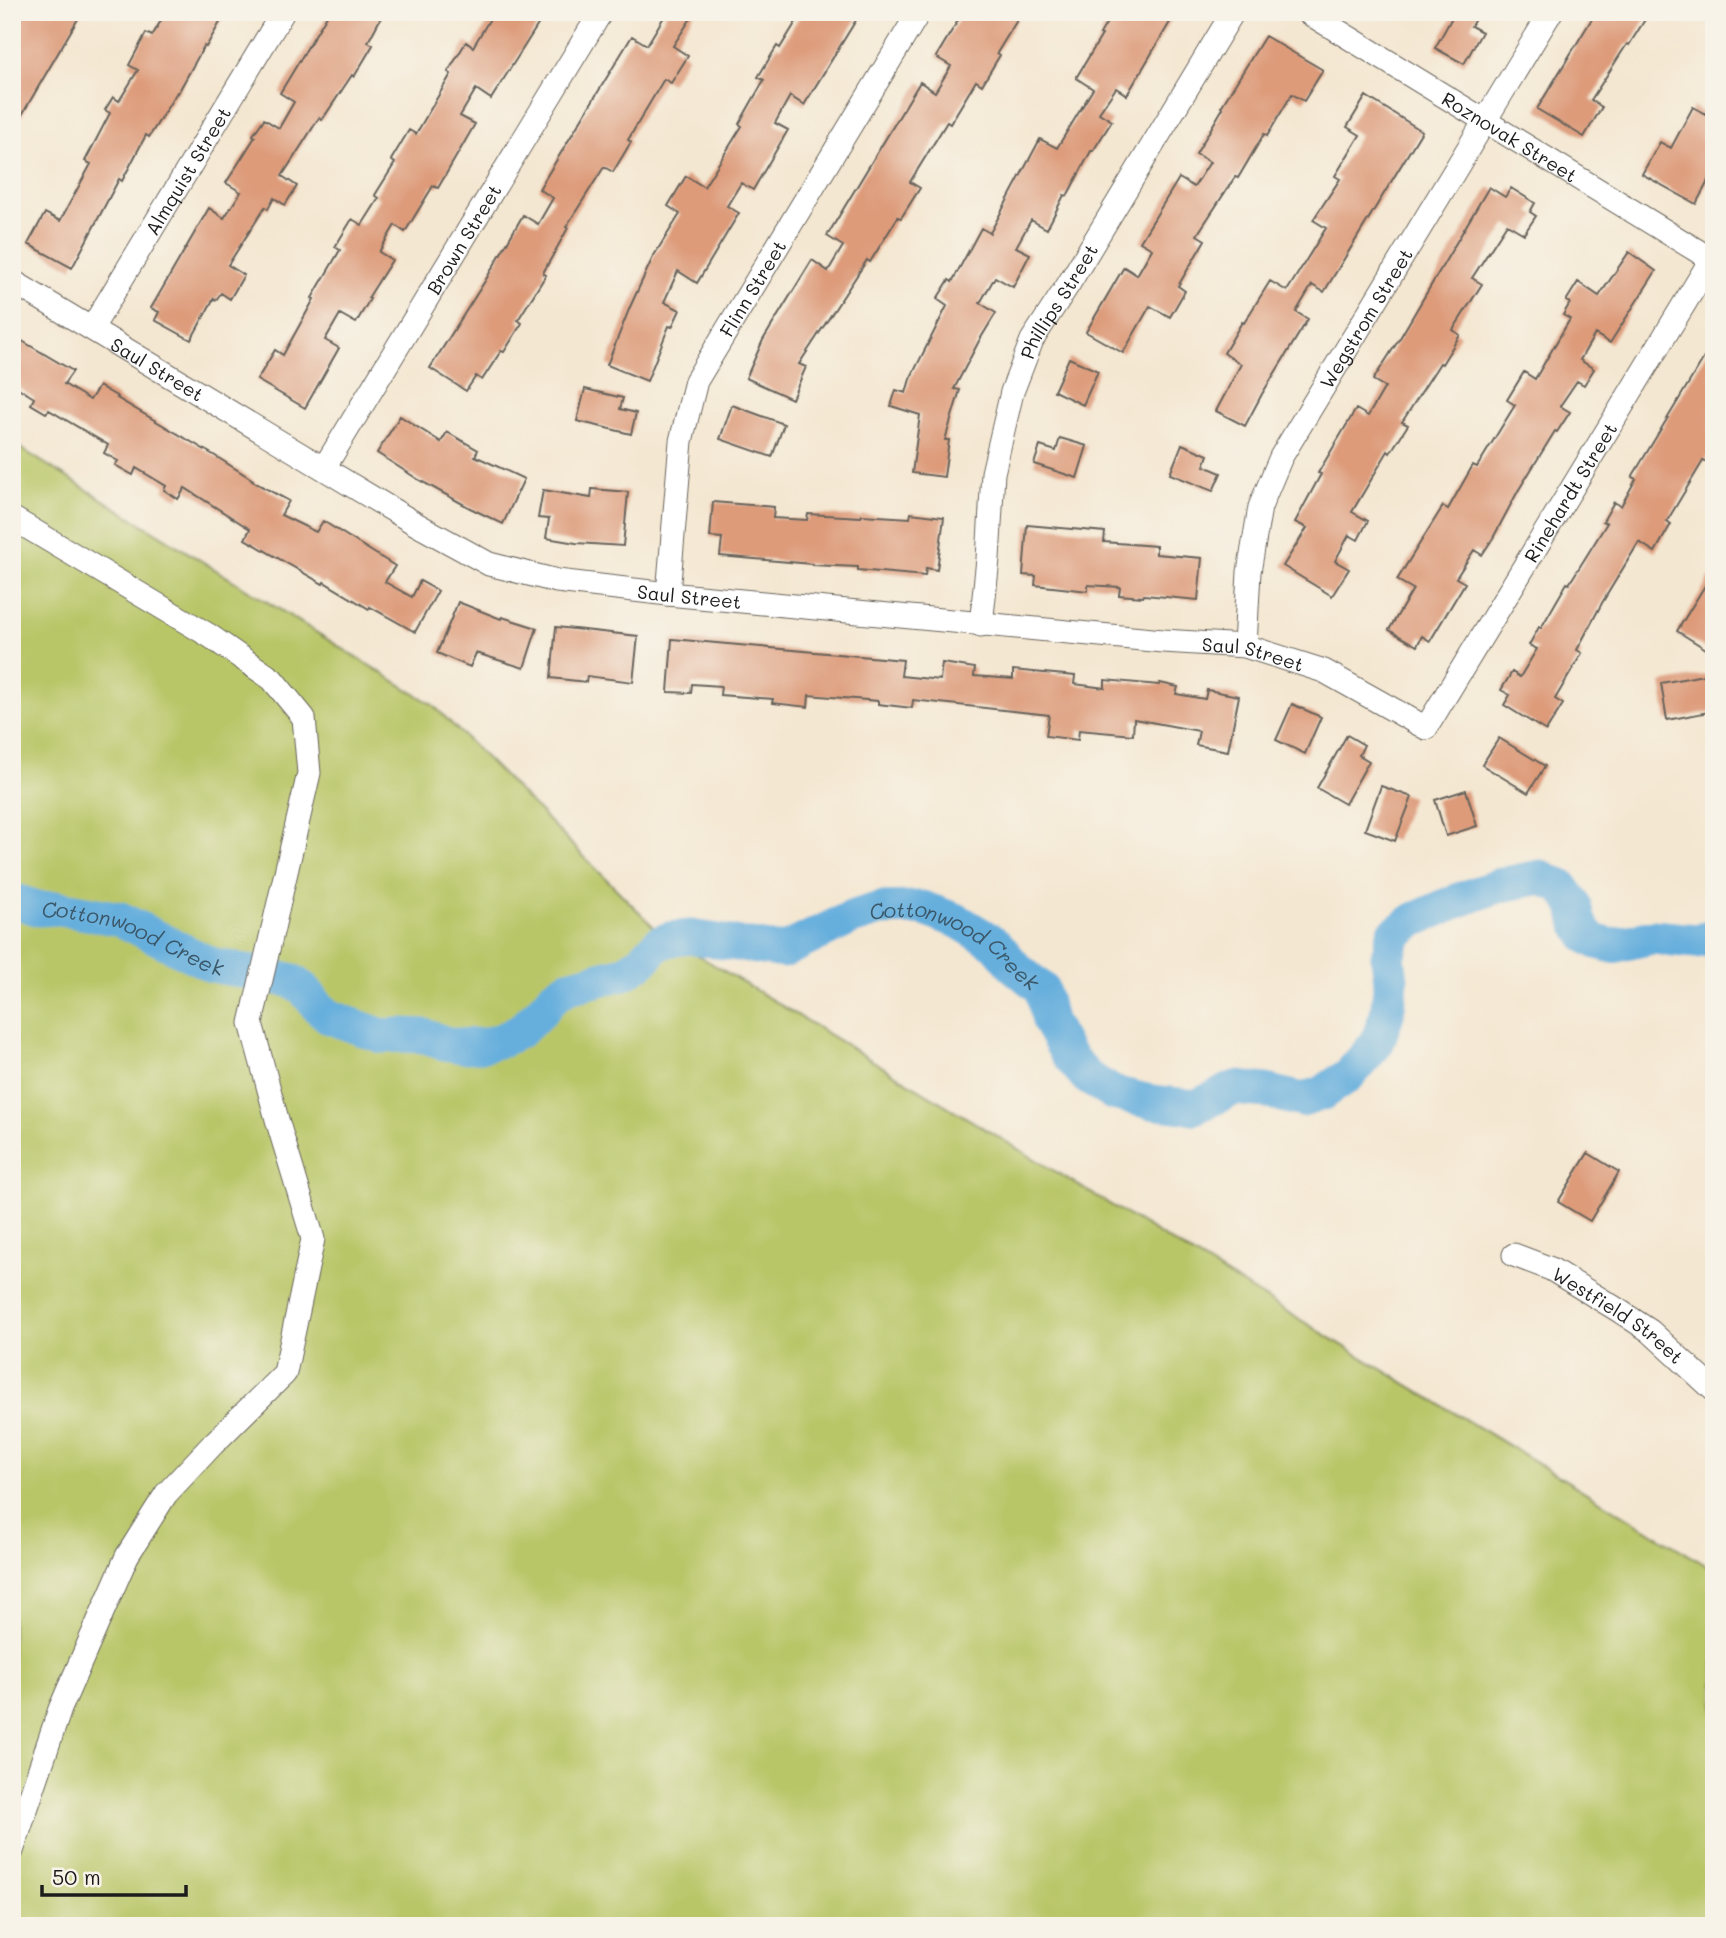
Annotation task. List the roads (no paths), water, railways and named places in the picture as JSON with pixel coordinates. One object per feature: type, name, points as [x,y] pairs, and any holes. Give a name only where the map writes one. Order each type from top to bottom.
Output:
[{"type":"street","name":"Almquist Street","points":[[92,328],[283,12]]},
{"type":"street","name":"Brown Street","points":[[324,468],[601,12]]},
{"type":"street","name":"Flinn Street","points":[[668,594],[681,441],[696,381],[919,12]]},
{"type":"street","name":"Phillips Street","points":[[981,625],[993,473],[1012,392],[1032,340],[1233,12]]},
{"type":"street","name":"Roznovak Street","points":[[1307,12],[1713,258]]},
{"type":"street","name":"Wegstrom Street","points":[[1245,646],[1249,572],[1260,507],[1281,457],[1551,12]]},
{"type":"street","name":"Rinehardt Street","points":[[1426,728],[1713,258]]},
{"type":"street","name":"Saul Street","points":[[12,281],[416,524],[489,564],[556,581],[668,594],[981,625],[1245,646],[1324,671],[1426,728]]},
{"type":"street","points":[[12,518],[210,636],[272,679],[304,718],[309,773],[251,1023],[313,1239],[285,1373],[166,1494],[127,1556],[60,1709],[12,1851]]},
{"type":"street","name":"Westfield Street","points":[[1514,1255],[1551,1269],[1650,1331],[1714,1390]]},
{"type":"waterway","name":"Cottonwood Creek","points":[[272,977],[290,980],[304,989],[330,1017],[382,1036],[425,1036],[462,1046],[484,1045],[502,1040],[521,1030],[555,995],[568,987],[624,973],[641,962],[658,944],[670,939],[691,937],[783,951],[851,918],[880,909],[922,908],[958,921],[996,944],[1016,968],[1042,989],[1049,1021],[1067,1054],[1087,1077],[1113,1093],[1151,1102],[1195,1107],[1235,1088],[1266,1091],[1302,1100],[1323,1093],[1349,1075],[1377,1043],[1387,1014],[1391,980],[1388,957],[1394,934],[1414,920],[1501,885],[1541,877],[1562,887],[1575,905],[1578,921],[1587,936],[1613,946],[1652,937],[1696,941],[1714,937]]},
{"type":"waterway","name":"Cottonwood Creek","points":[[12,900],[40,909],[58,908],[120,919],[212,965],[253,973]]}]
